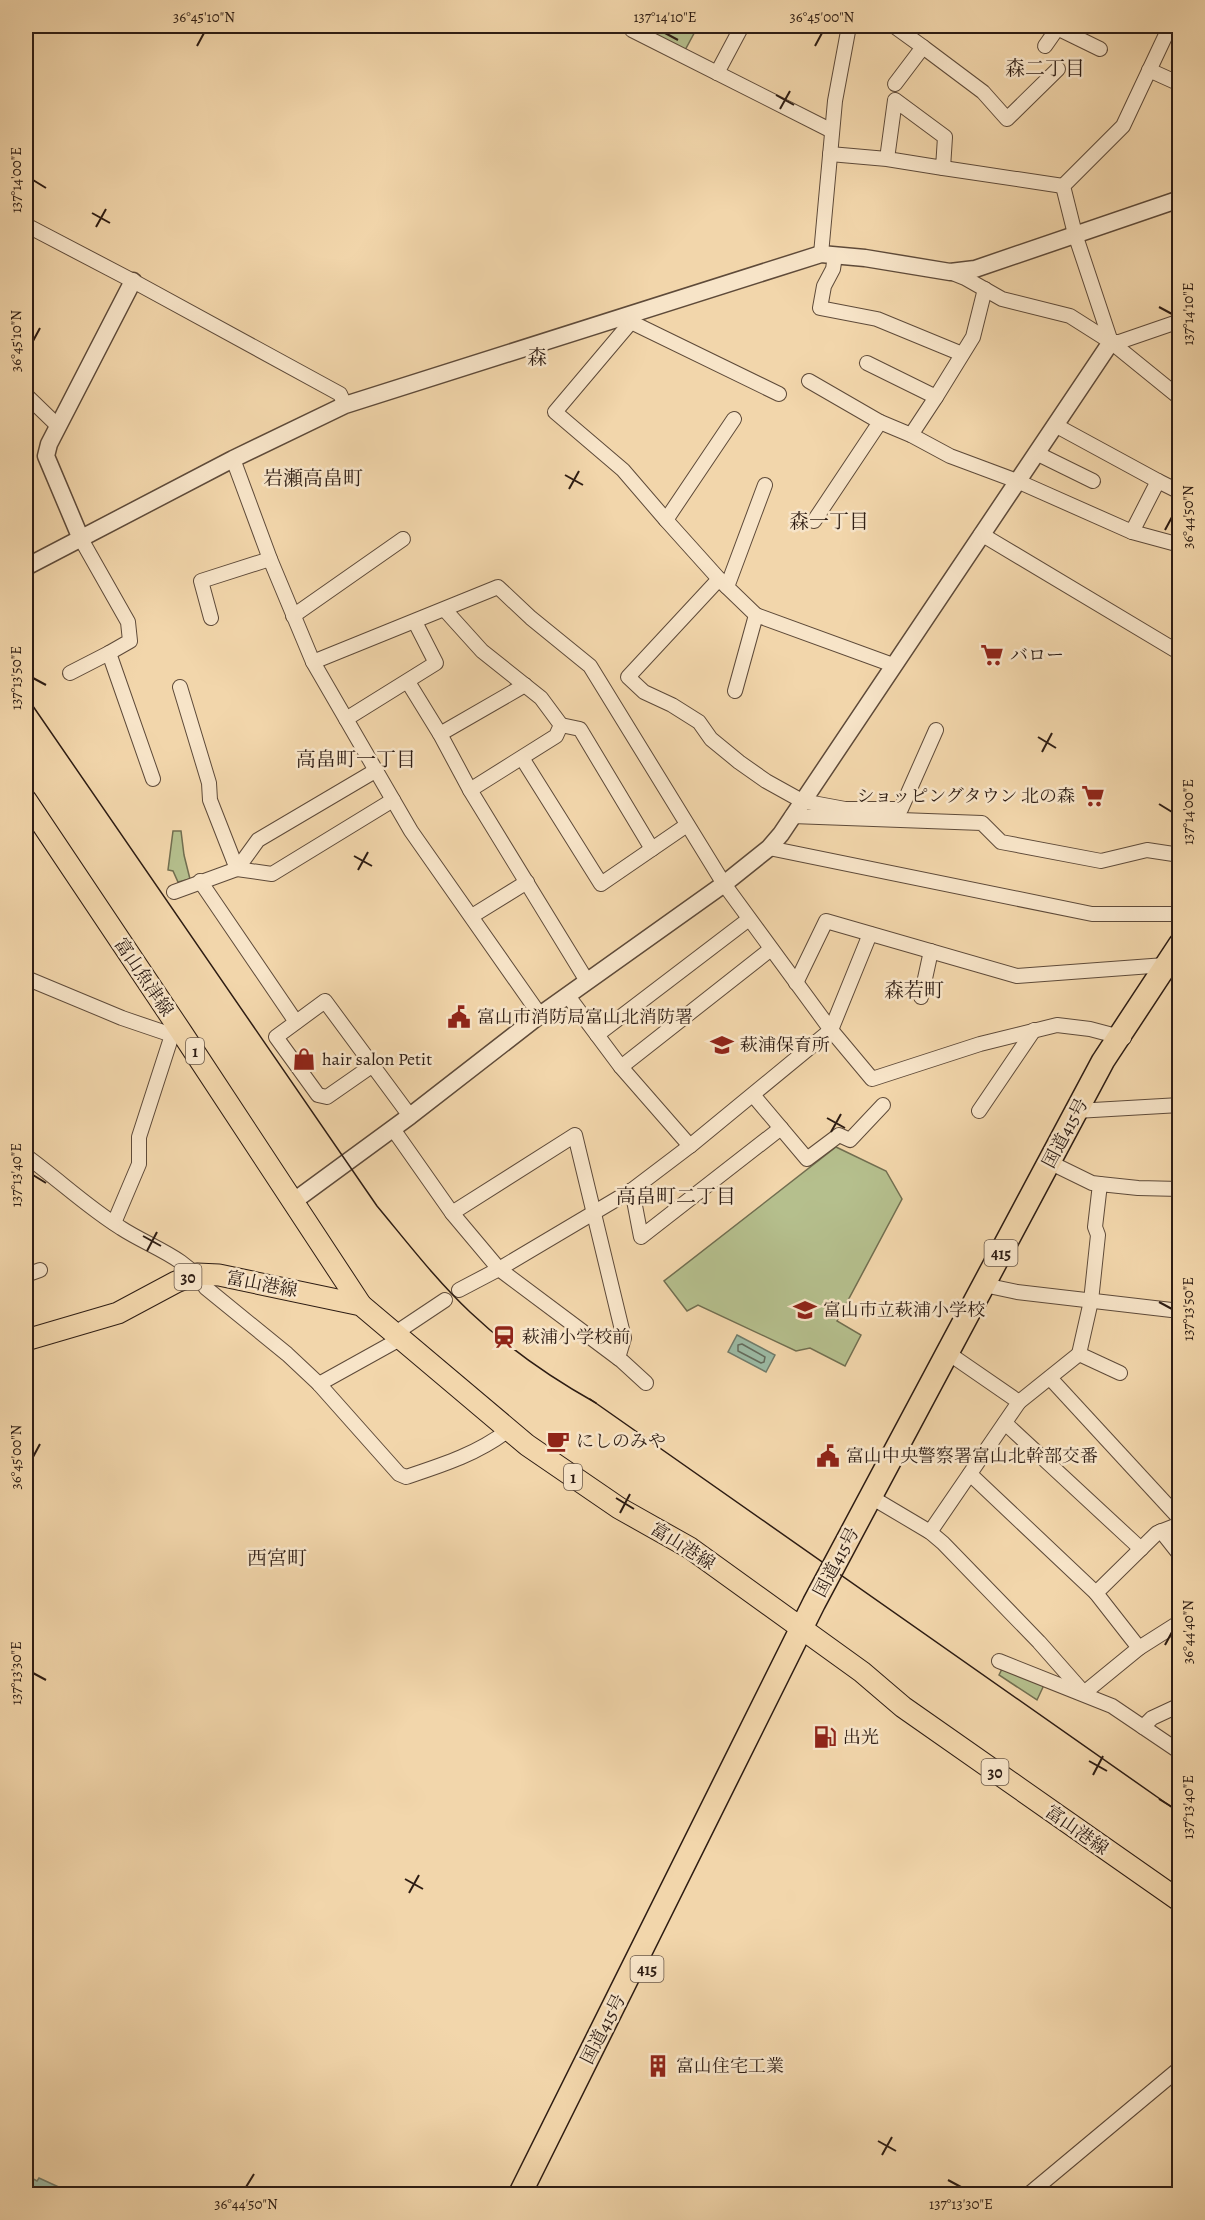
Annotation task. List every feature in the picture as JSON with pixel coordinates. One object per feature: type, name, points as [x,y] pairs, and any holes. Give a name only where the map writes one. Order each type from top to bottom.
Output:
[{"type":"highway","name":"国道415号","points":[[519,2194],[711,1813],[1123,1038],[1175,968],[1179,944]]},
{"type":"highway","name":"国道415号","points":[[535,2194],[807,1633]]},
{"type":"main road","name":"富山魚津線","points":[[26,800],[177,1034],[294,1201],[361,1305]]},
{"type":"main road","name":"富山港線","points":[[26,1341],[118,1313],[176,1282],[197,1274],[219,1275],[361,1305],[507,1431],[619,1508],[690,1548],[862,1672],[903,1707],[1179,1901]]},
{"type":"street","points":[[717,73],[742,26]]},
{"type":"street","points":[[849,26],[835,102],[830,154],[828,255],[833,269],[824,286],[820,308],[877,318],[962,354]]},
{"type":"street","points":[[894,26],[983,92],[1007,119],[1058,69]]},
{"type":"street","points":[[1063,186],[1123,126],[1170,26]]},
{"type":"street","points":[[1045,46],[1058,27],[1100,49]]},
{"type":"street","points":[[632,30],[832,131]]},
{"type":"street","points":[[895,84],[923,47]]},
{"type":"street","points":[[1149,70],[1179,84]]},
{"type":"street","points":[[887,159],[895,100],[945,137],[943,168]]},
{"type":"street","points":[[830,154],[887,159],[1063,186]]},
{"type":"street","points":[[1063,186],[1075,234],[1111,342]]},
{"type":"street","points":[[26,567],[233,459],[345,405],[630,319],[828,255],[865,258],[950,272],[975,269],[1179,199]]},
{"type":"street","points":[[26,225],[340,394],[345,405]]},
{"type":"street","points":[[950,272],[1002,299],[1071,316],[1111,342],[1179,398]]},
{"type":"street","points":[[70,673],[130,641],[128,622],[81,539],[46,456],[49,444],[133,281]]},
{"type":"street","points":[[911,435],[973,337],[985,289]]},
{"type":"street","points":[[630,319],[779,394]]},
{"type":"street","points":[[630,319],[555,412],[623,470],[723,583],[756,615],[893,665]]},
{"type":"street","points":[[1111,342],[1119,342],[1179,321]]},
{"type":"street","points":[[294,1201],[393,1129],[587,981],[724,884],[769,848],[1111,342]]},
{"type":"street","points":[[867,363],[936,397]]},
{"type":"street","points":[[809,381],[880,422],[911,435],[950,456],[1017,482],[1132,532],[1179,545]]},
{"type":"street","points":[[26,395],[58,426]]},
{"type":"street","points":[[666,520],[734,419]]},
{"type":"street","points":[[814,521],[880,422]]},
{"type":"street","points":[[1055,425],[1179,492]]},
{"type":"street","points":[[1036,453],[1093,481]]},
{"type":"street","points":[[233,459],[270,559],[313,663],[411,831],[540,1016]]},
{"type":"street","points":[[1132,532],[1158,481]]},
{"type":"street","points":[[765,484],[723,583],[628,677],[644,692],[672,705],[699,722],[711,740],[766,781],[802,801],[845,809],[901,809],[936,730]]},
{"type":"street","points":[[981,534],[1179,653]]},
{"type":"street","points":[[293,616],[403,539]]},
{"type":"street","points":[[211,618],[201,581],[270,559]]},
{"type":"street","points":[[313,663],[498,587],[531,618],[590,666],[724,884],[831,1030],[872,1078],[980,1044],[1057,1024],[1090,1029],[1123,1038]]},
{"type":"street","points":[[445,610],[482,651],[541,698],[561,726],[580,729],[652,849]]},
{"type":"street","points":[[735,691],[756,615]]},
{"type":"street","points":[[346,719],[436,663],[415,622]]},
{"type":"street","points":[[109,653],[153,779]]},
{"type":"street","points":[[408,682],[440,734],[470,790],[587,981]]},
{"type":"street","points":[[440,734],[525,685]]},
{"type":"street","points":[[180,687],[209,783],[210,800],[237,869]]},
{"type":"street","points":[[470,790],[556,736],[561,726]]},
{"type":"street","points":[[522,758],[601,884],[687,825]]},
{"type":"street","points":[[237,869],[258,840],[375,771]]},
{"type":"street","points":[[174,892],[237,869],[272,874],[393,800]]},
{"type":"street","points":[[792,816],[982,823],[1001,842],[1101,861],[1147,850],[1179,855]]},
{"type":"street","points":[[769,848],[1092,914],[1179,914]]},
{"type":"street","points":[[201,881],[296,1022]]},
{"type":"street","points":[[472,916],[527,882]]},
{"type":"street","points":[[597,1035],[749,919]]},
{"type":"street","points":[[796,983],[826,921],[1017,976],[1175,968]]},
{"type":"street","points":[[459,1290],[499,1269],[632,1190],[690,1146],[831,1030],[870,934]]},
{"type":"street","points":[[621,1067],[771,949]]},
{"type":"street","points":[[921,997],[931,951]]},
{"type":"street","points":[[26,978],[123,1018],[177,1034],[139,1137],[139,1164],[114,1223]]},
{"type":"street","points":[[568,996],[621,1067],[690,1146]]},
{"type":"street","points":[[373,1065],[327,1097],[318,1095],[276,1036],[325,1001],[373,1065],[410,1116]]},
{"type":"street","points":[[979,1111],[1034,1030]]},
{"type":"street","points":[[753,1095],[807,1159],[839,1134],[850,1140],[883,1106]]},
{"type":"street","points":[[1084,1110],[1179,1105]]},
{"type":"street","points":[[632,1190],[641,1237],[781,1128]]},
{"type":"street","points":[[393,1129],[452,1213],[499,1269],[618,1358],[646,1383]]},
{"type":"street","points":[[452,1213],[575,1135],[624,1338],[618,1358]]},
{"type":"street","points":[[26,1156],[114,1223],[197,1274],[206,1288],[287,1354],[319,1384],[399,1474],[406,1477],[472,1453],[507,1431]]},
{"type":"street","points":[[1055,1165],[1092,1183],[1150,1189],[1179,1189]]},
{"type":"street","points":[[930,1532],[1019,1402],[1079,1354],[1091,1301],[1098,1235],[1095,1227],[1100,1184]]},
{"type":"street","points":[[26,1275],[40,1270]]},
{"type":"street","points":[[991,1286],[1179,1311]]},
{"type":"street","points":[[319,1384],[397,1336],[445,1300]]},
{"type":"street","points":[[1079,1354],[1120,1373]]},
{"type":"street","points":[[954,1356],[1019,1402]]},
{"type":"street","points":[[1050,1378],[1179,1519]]},
{"type":"street","points":[[1005,1423],[1141,1549]]},
{"type":"street","points":[[970,1474],[1096,1593],[1139,1648]]},
{"type":"street","points":[[877,1501],[930,1532],[943,1543],[1039,1642],[1084,1693]]},
{"type":"street","points":[[1096,1593],[1157,1533],[1179,1524]]},
{"type":"street","points":[[1161,1531],[1179,1555]]},
{"type":"street","points":[[1084,1693],[1139,1648],[1179,1622]]},
{"type":"street","points":[[999,1661],[1113,1706],[1179,1750]]},
{"type":"street","points":[[1143,1727],[1152,1718],[1179,1705]]},
{"type":"street","points":[[1029,2194],[1179,2068]]},
{"type":"shaded area","points":[[632,26],[698,26],[684,52]]},
{"type":"shaded area","points":[[173,831],[181,831],[190,879],[178,882],[173,871],[168,870]]},
{"type":"shaded area","points":[[836,1147],[886,1171],[902,1199],[837,1321],[861,1335],[845,1366],[810,1348],[796,1351],[698,1305],[687,1311],[664,1281]]},
{"type":"shaded area","points":[[1002,1669],[1044,1685],[1037,1700],[999,1675]]},
{"type":"water","points":[[737,1335],[775,1355],[766,1372],[728,1352]]},
{"type":"water","points":[[26,2175],[37,2181],[39,2178],[74,2194],[26,2194]]},
{"type":"tram line","points":[[26,696],[377,1206],[445,1287],[484,1325],[530,1362],[596,1403]]},
{"type":"tram line","points":[[590,1399],[1180,1813]]},
{"type":"place","name":"バロー","points":[[992,655]]},
{"type":"place","name":"ショッピングタウン 北の森","points":[[1093,796]]},
{"type":"place","name":"富山市消防局富山北消防署","points":[[459,1017]]},
{"type":"place","name":"萩浦保育所","points":[[722,1045]]},
{"type":"place","name":"hair salon Petit","points":[[304,1059]]},
{"type":"place","name":"富山市立萩浦小学校","points":[[805,1310]]},
{"type":"place","name":"萩浦小学校前","points":[[504,1337]]},
{"type":"place","name":"にしのみや","points":[[558,1441]]},
{"type":"place","name":"富山中央警察署富山北幹部交番","points":[[828,1456]]},
{"type":"place","name":"出光","points":[[825,1737]]},
{"type":"place","name":"富山住宅工業","points":[[658,2066]]},
{"type":"district","name":"森二丁目","points":[[1045,68]]},
{"type":"district","name":"森","points":[[537,357]]},
{"type":"district","name":"岩瀬高畠町","points":[[313,478]]},
{"type":"district","name":"森一丁目","points":[[829,521]]},
{"type":"district","name":"高畠町一丁目","points":[[356,759]]},
{"type":"district","name":"森若町","points":[[914,990]]},
{"type":"district","name":"高畠町二丁目","points":[[676,1196]]},
{"type":"district","name":"西宮町","points":[[277,1558]]}]
